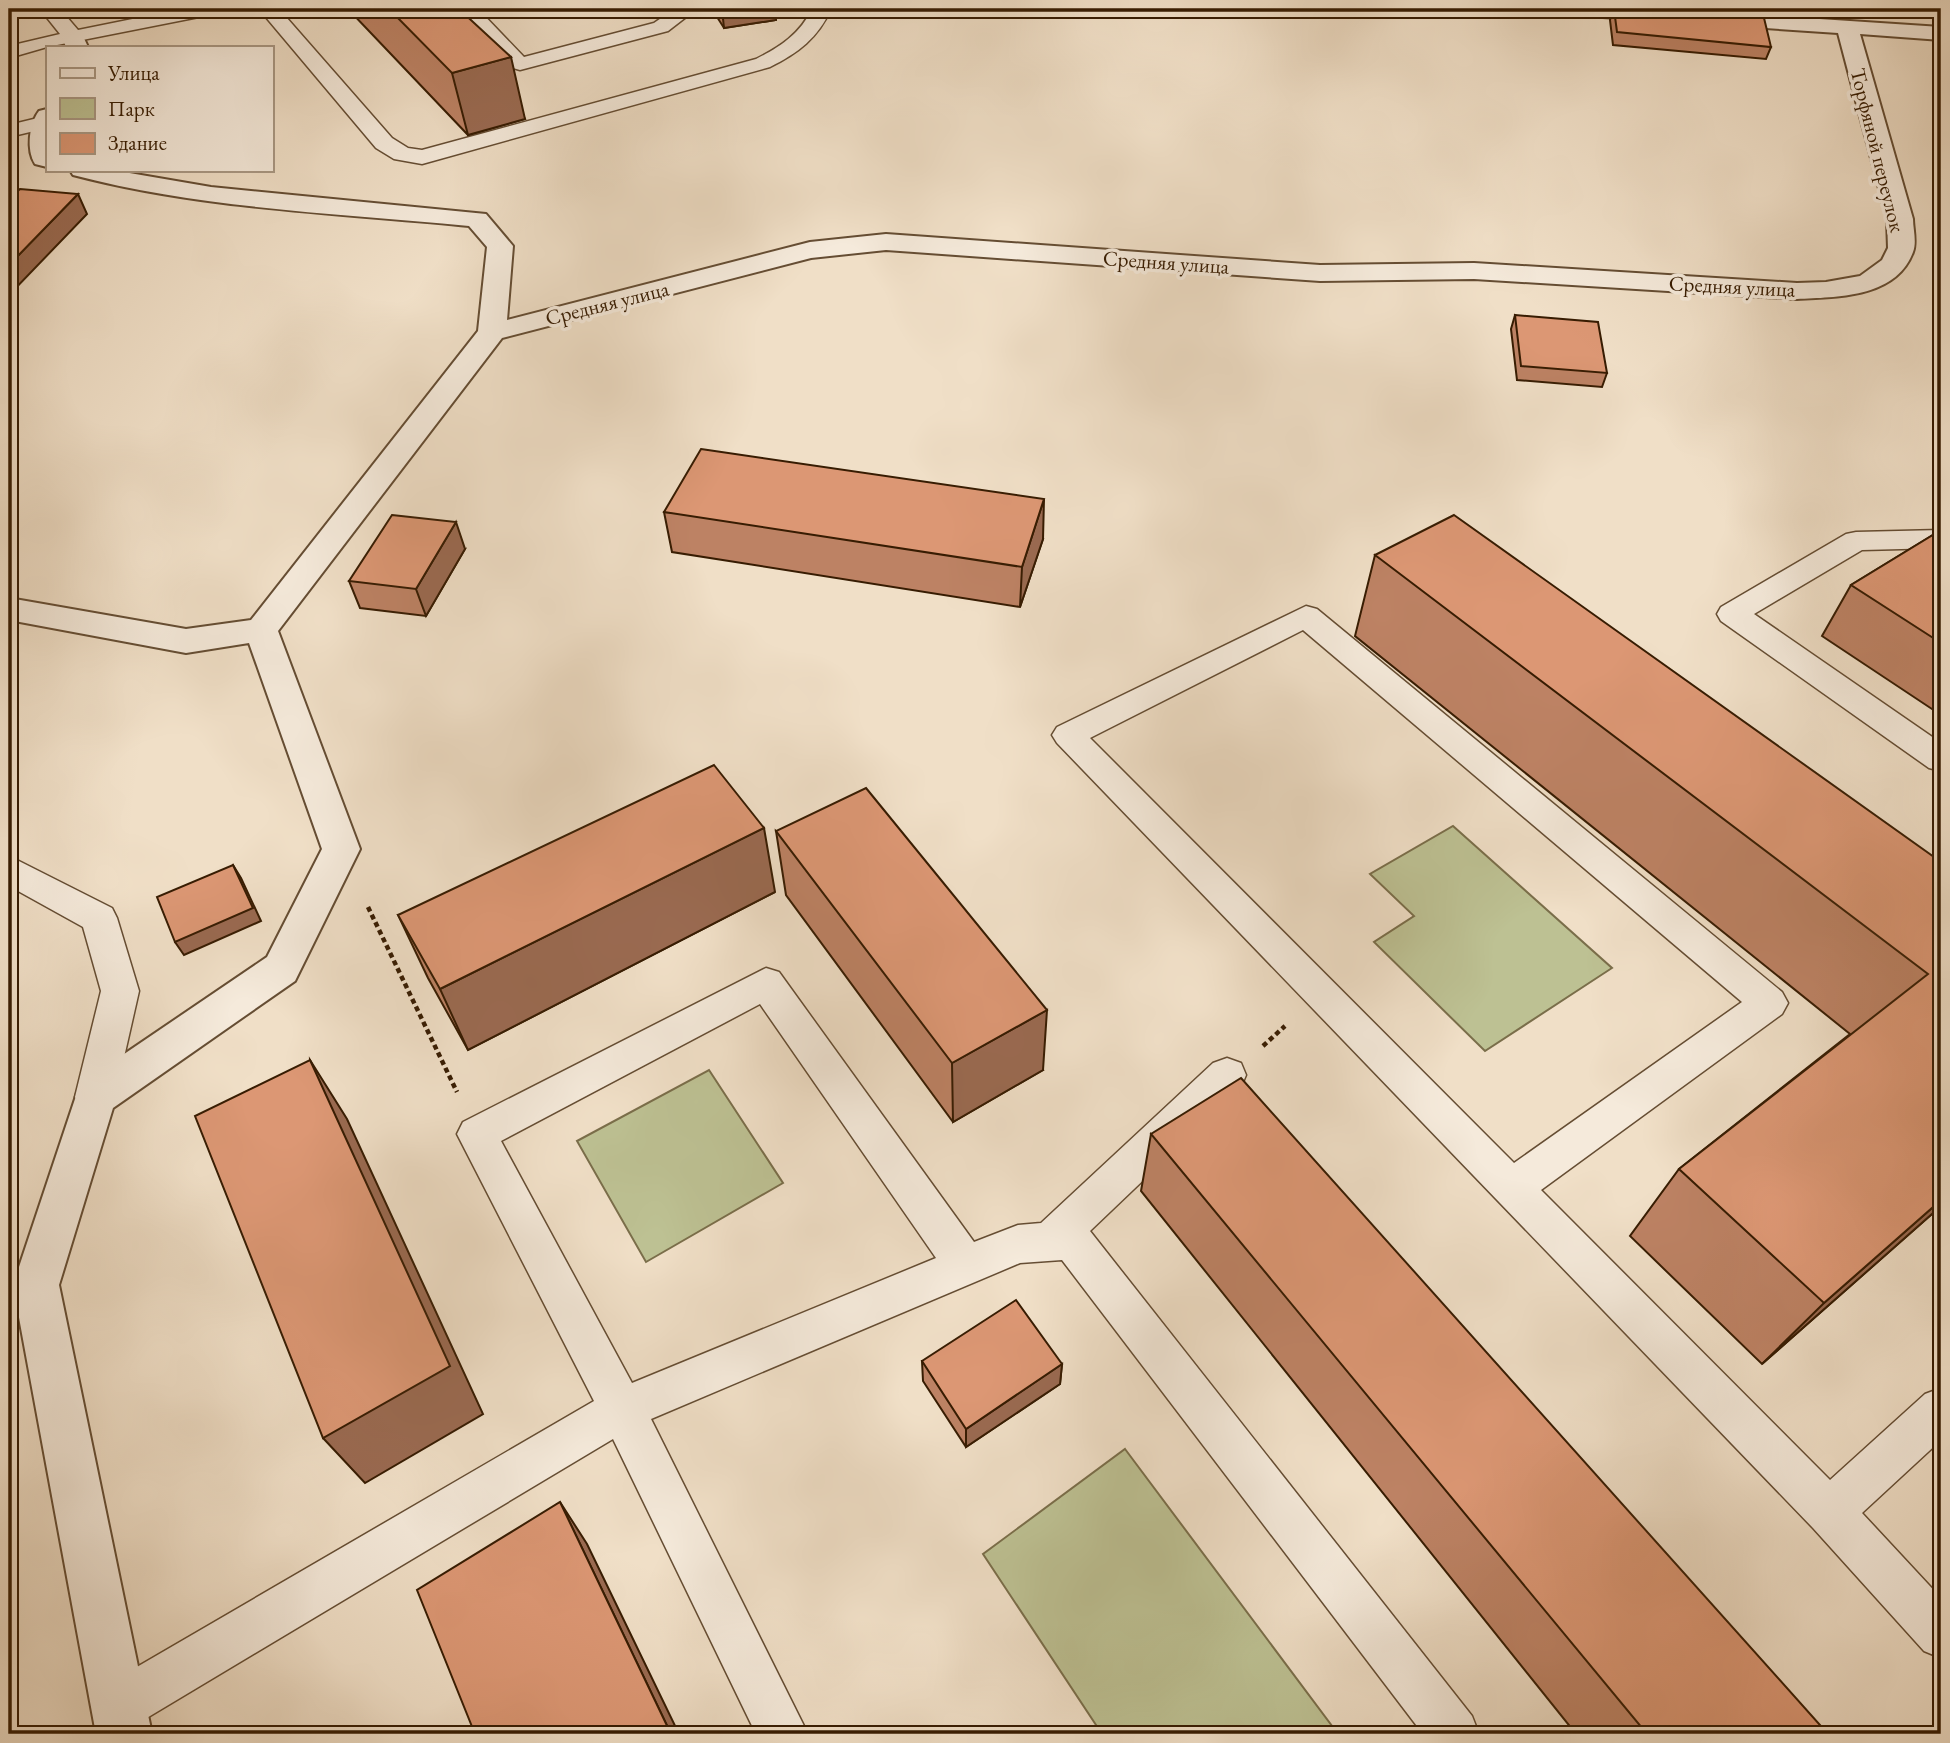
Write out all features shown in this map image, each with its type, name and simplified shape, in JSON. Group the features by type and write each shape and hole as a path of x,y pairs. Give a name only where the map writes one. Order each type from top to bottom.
{"street":[{"path":"1573,9 1781,15 1847,26 1941,33"},
{"name":"Торфяной переулок","path":"1847,26 1900,219 1901,250 1884,275 1850,288"},
{"path":"44,120 46,160"},
{"path":"9,609 186,640 261,630 492,332 500,246 477,219 211,194 90,172"},
{"name":"Средняя улица","path":"492,332 810,250 886,242 1320,273 1474,271 1797,291 1850,288"},
{"path":"121,1721 36,1285 95,1097 281,970 341,849 261,630"}],"lane":[{"path":"50,9 75,42"},
{"path":"49,46 209,9"},
{"path":"269,9 384,143 402,154 422,157 763,63 786,52 806,37 821,9"},
{"path":"467,9 520,64 661,27 680,14 680,9"},
{"path":"9,52 46,46"},
{"path":"9,131 44,120"},
{"path":"1941,539 1856,541 1732,614 1941,759"},
{"path":"1512,1187 1769,1003 1306,616 1068,735 1829,1512 1941,1634"},
{"path":"9,870 99,918 120,991 95,1097"},
{"path":"783,1734 622,1409 477,1134 766,983 966,1265"},
{"path":"1050,1242 1227,1075"},
{"path":"121,1721 622,1409 1018,1244 1072,1240 1454,1734"},
{"path":"1829,1512 1941,1410"}],"path":[{"path":"341,849 477,1134"},
{"path":"1227,1075 1323,995"}],"green space":[{"path":"1453,826 1612,968 1485,1051 1374,942 1414,916 1370,874"},
{"path":"709,1070 783,1183 646,1262 577,1141"},
{"path":"1125,1449 1338,1734 1102,1734 983,1554"}],"building":[{"path":"389,9 459,9 511,57 452,73"},
{"path":"1614,9 1764,18 1771,47 1617,32"},
{"path":"20,189 78,194 9,265 9,199"},
{"path":"1515,315 1598,322 1607,373 1521,366"},
{"path":"701,449 1044,499 1022,567 664,512"},
{"path":"392,515 456,522 416,589 349,581"},
{"path":"1454,515 1941,862 1941,1200 1824,1303 1679,1169 1928,974 1375,555"},
{"path":"1941,530 1941,643 1851,585"},
{"path":"714,765 764,828 440,989 398,915"},
{"path":"866,788 1047,1010 952,1063 776,831"},
{"path":"233,865 253,908 175,942 157,897"},
{"path":"310,1060 450,1366 323,1438 195,1116"},
{"path":"1241,1078 1828,1734 1647,1734 1151,1134"},
{"path":"1016,1300 1062,1364 966,1429 922,1361"},
{"path":"560,1502 671,1734 475,1734 417,1590"}]}
